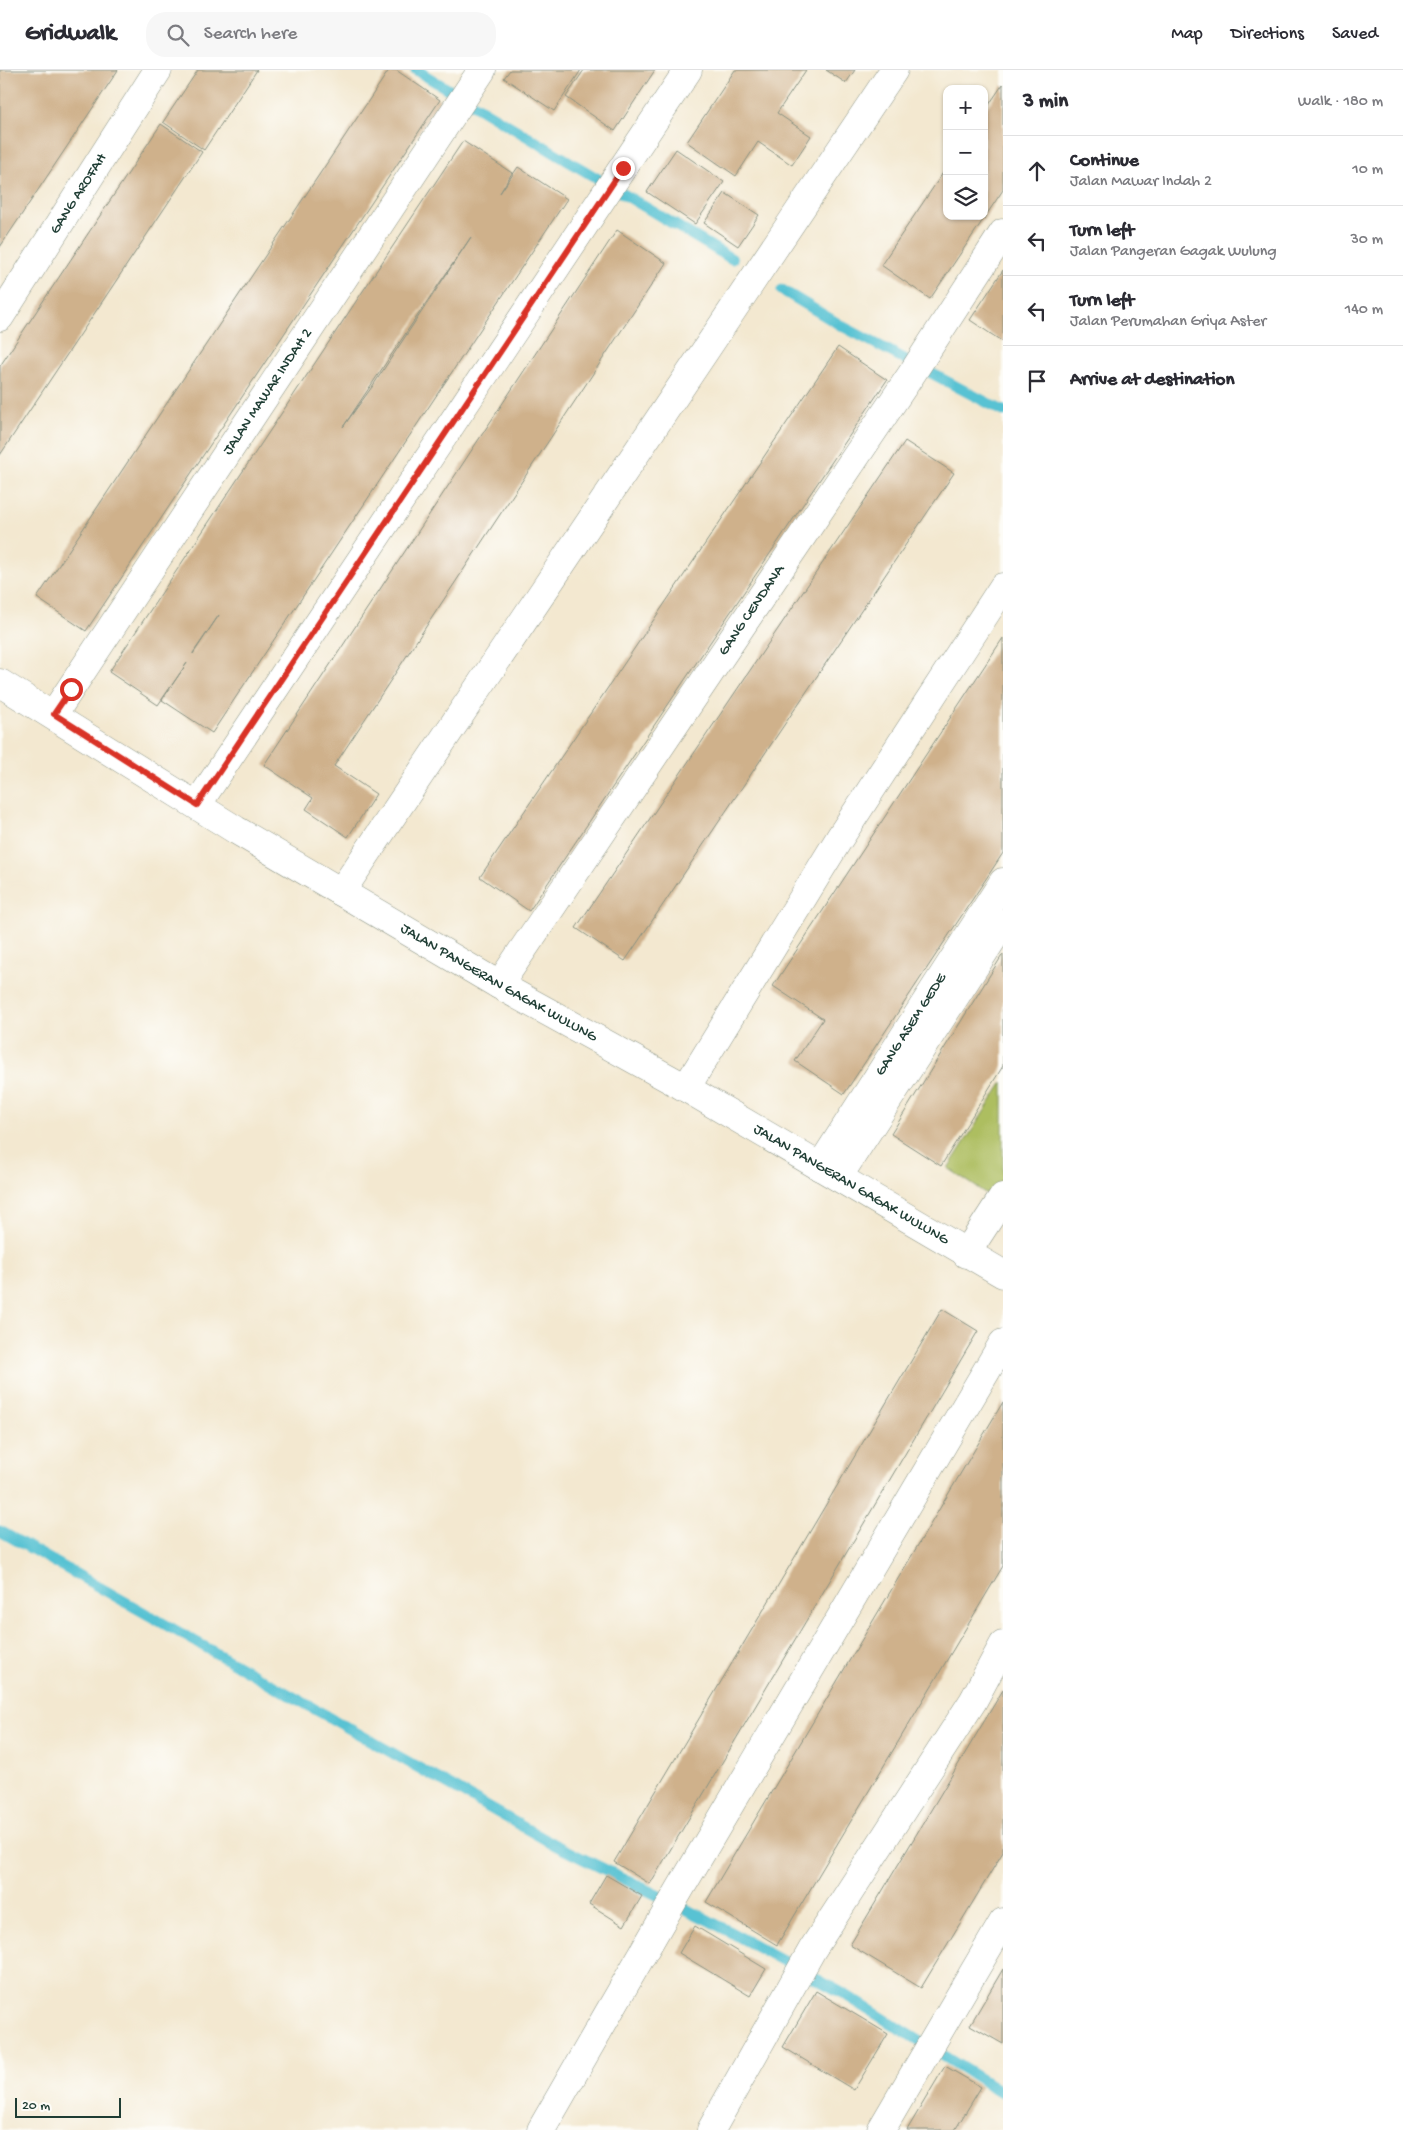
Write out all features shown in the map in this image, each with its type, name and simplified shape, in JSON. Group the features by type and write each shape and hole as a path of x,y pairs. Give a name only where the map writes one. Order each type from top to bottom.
{"street":[{"name":"GANG AROFAH","path":"0,317 158,70"},
{"path":"197,805 688,70"},
{"path":"341,892 894,70"},
{"name":"JALAN MAWAR INDAH 2","path":"54,714 480,72"},
{"name":"GANG CENDANA","path":"498,985 910,375 1003,234"},
{"path":"686,1088 840,839 1003,588"},
{"name":"JALAN PANGERAN GAGAK WULUNG","path":"0,683 54,714 197,805 498,985 686,1088 1003,1274"},
{"name":"GANG ASEM GEDE","path":"829,1172 1003,882"},
{"name":"GANG ASEM GEDE","path":"829,1172 1003,923"},
{"path":"966,1254 1003,1197"},
{"path":"541,2130 663,1922 680,1889 1003,1343"},
{"path":"711,2130 812,1950 972,1701 1003,1645"},
{"path":"881,2130 1003,1922"}],"green space":[{"path":"1003,1082 1003,1178 991,1197 948,1168"}],"building":[{"path":"0,70 118,70 0,247"},
{"path":"198,70 257,70 204,150 163,122"},
{"path":"389,70 396,70 440,100 86,631 37,598"},
{"path":"510,70 581,70 554,111 504,78"},
{"path":"584,70 655,70 615,131 566,97"},
{"path":"735,70 806,70 777,113 811,136 792,165 758,142 736,176 687,142"},
{"path":"826,70 855,70 846,83"},
{"path":"1003,84 1003,190 988,212 988,130 988,106"},
{"path":"161,124 202,152 0,455 0,366"},
{"path":"463,141 512,173 500,193 518,167 567,199 212,733 162,700 187,663 158,705 109,672","holes":["471,237 372,387 343,427 424,306"]},
{"path":"676,149 724,182 695,224 647,192"},
{"path":"943,173 943,220 983,220 930,299 881,265"},
{"path":"725,193 759,215 738,246 704,223"},
{"path":"617,230 666,263 334,766 376,794 348,837 306,809 313,798 264,765"},
{"path":"1003,270 1003,342 970,320"},
{"path":"838,347 887,380 529,911 480,877"},
{"path":"905,441 954,473 625,961 576,928"},
{"path":"1003,638 1003,853 844,1094 795,1061 823,1019 773,986"},
{"path":"1003,954 1003,1066 941,1166 891,1134"},
{"path":"942,1309 978,1331 650,1884 614,1862"},
{"path":"1003,1402 1003,1566 777,1945 706,1902"},
{"path":"1003,1690 1003,1852 921,1988 850,1945"},
{"path":"606,1875 642,1896 624,1926 589,1904"},
{"path":"695,1926 766,1969 750,1996 679,1953"},
{"path":"1003,1969 1003,2044 970,2025"},
{"path":"816,1991 888,2034 854,2090 783,2047"},
{"path":"945,2066 981,2087 955,2130 907,2130"}],"waterway":[{"path":"416,70 732,259"},
{"path":"782,290 842,326 1003,411"},
{"path":"0,1531 555,1845 708,1920 844,1994 1003,2093"}],"route":[{"path":"71,689 54,714 197,805 623,168"}]}
